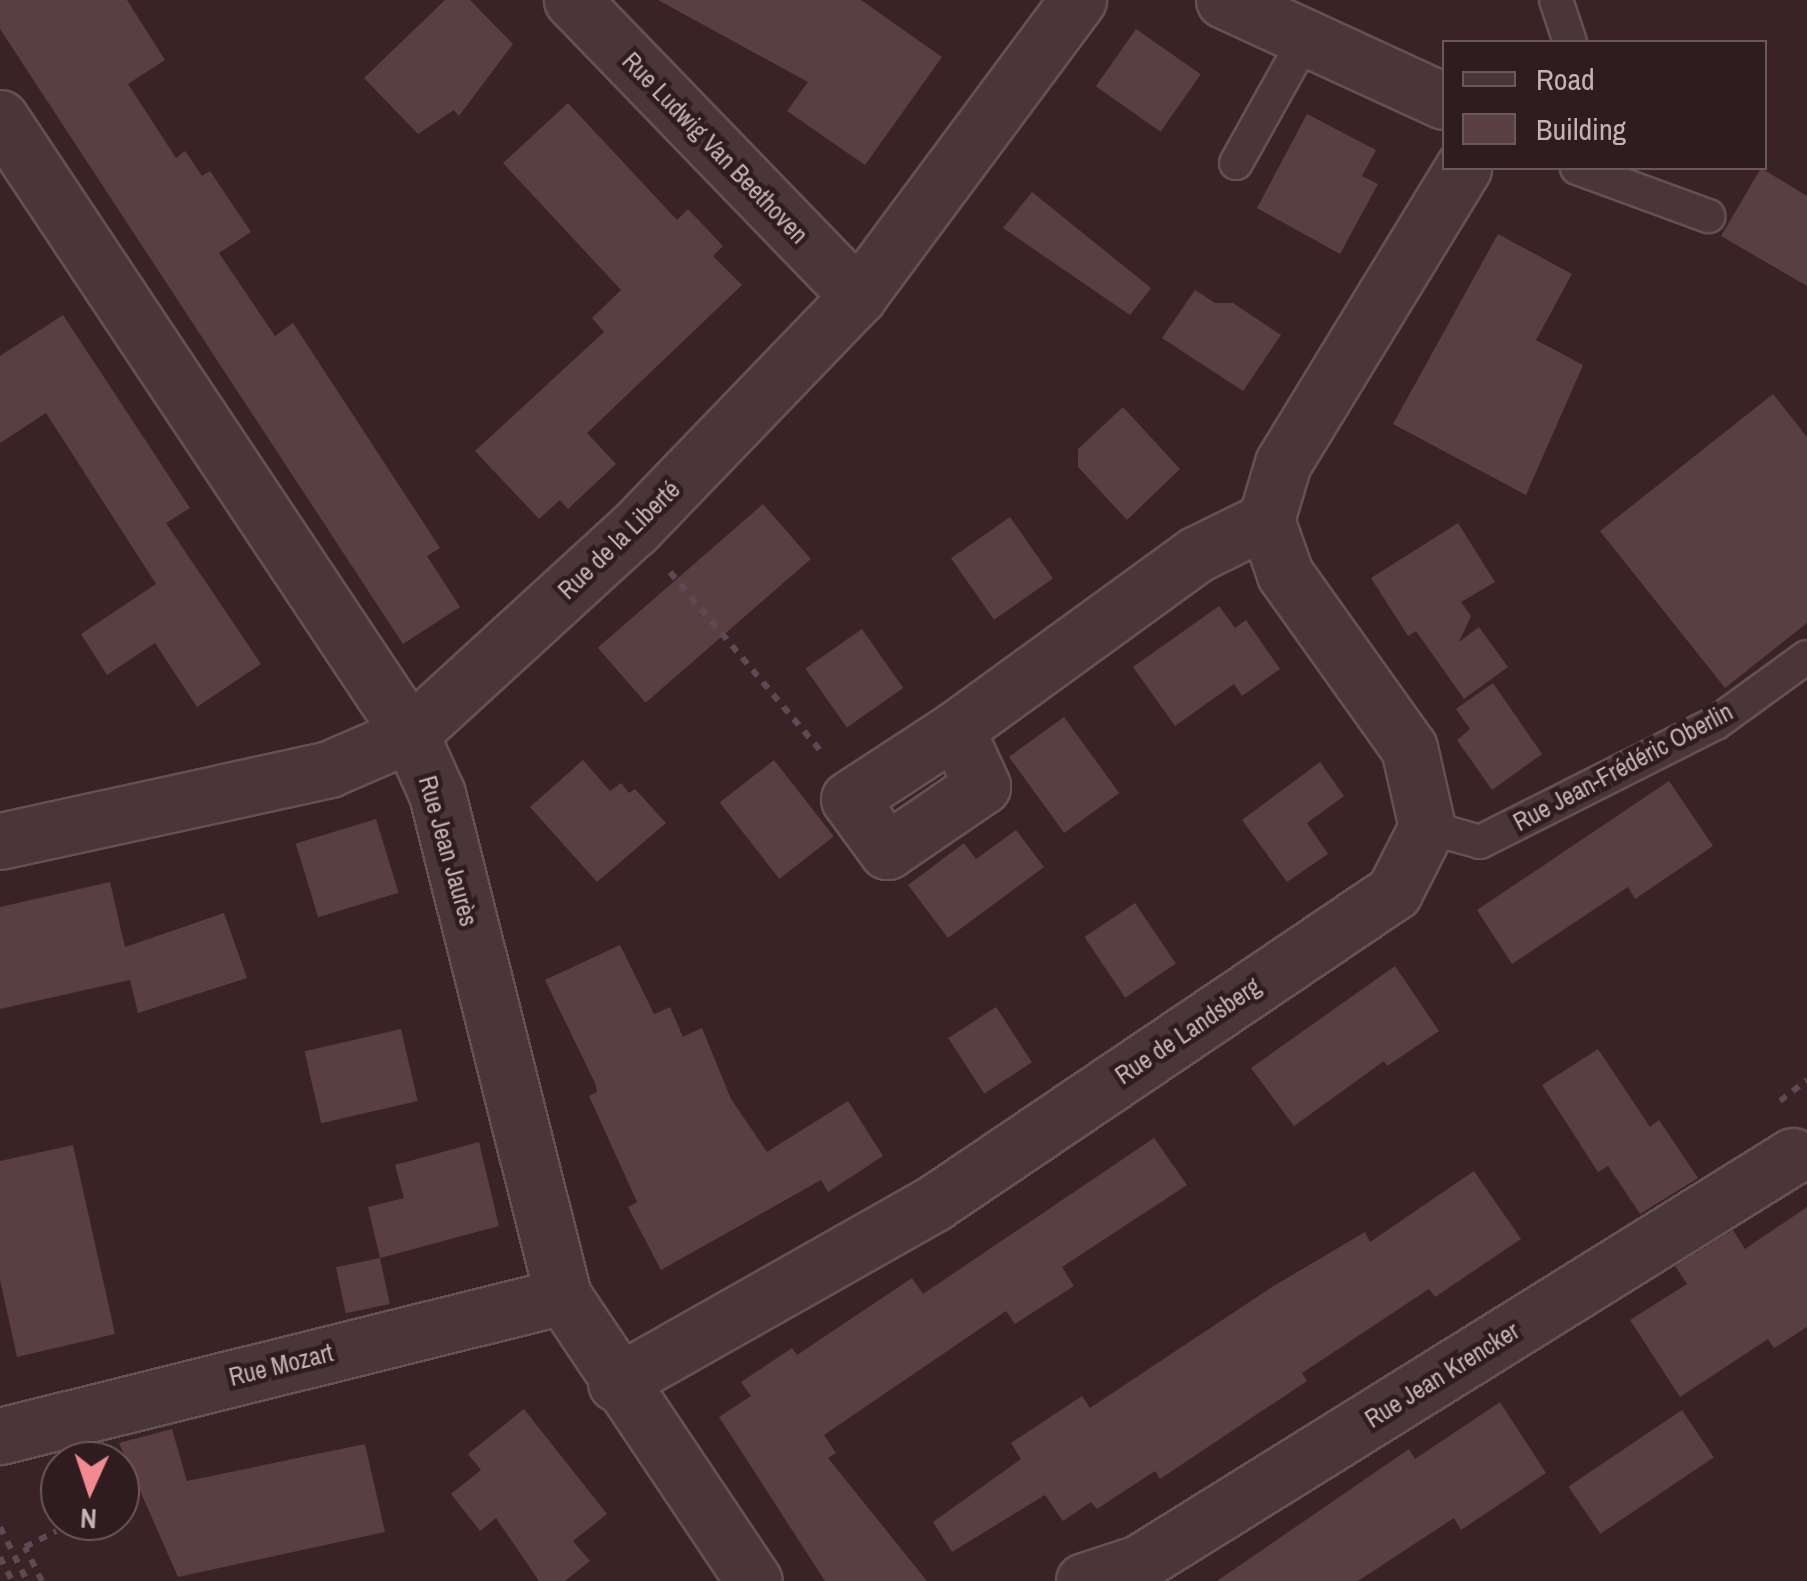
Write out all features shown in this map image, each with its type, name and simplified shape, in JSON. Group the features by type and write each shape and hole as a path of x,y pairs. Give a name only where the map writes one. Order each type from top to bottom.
{"street":[{"name":"Rue Ludwig Van Beethoven","path":"572,0 858,296"},
{"name":"Rue de la Liberté","path":"0,841 329,769 410,734 634,529 858,296 1078,0"},
{"path":"1224,0 1442,100"},
{"name":"Rue Jean Jaurès","path":"0,118 410,734 437,794 562,1296 616,1382 754,1581"},
{"path":"1427,828 1409,748 1285,574 1266,520 1283,463 1462,170"},
{"path":"856,795 956,730 1196,554 1266,520"},
{"name":"Rue de Landsberg","path":"616,1382 934,1203 1377,904 1394,892 1427,828"},
{"name":"Rue Jean Krencker","path":"1084,1581 1138,1563 1793,1156"},
{"name":"Rue Mozart","path":"0,1436 562,1296"}],"lane":[{"path":"1556,0 1569,40"},
{"path":"1236,163 1306,38"},
{"path":"1582,170 1708,216"},
{"name":"Rue Jean-Frédéric Oberlin","path":"1427,828 1480,842 1716,723 1807,656"}],"path":[{"path":"634,529 856,795"},
{"path":"0,1527 27,1581"},
{"path":"40,1539 25,1547 42,1581"},
{"path":"0,1557 12,1581"}],"building":[{"path":"0,0 127,0 165,60 128,84 176,158 185,151 202,176 210,171 251,232 219,253 275,336 293,323 440,548 427,556 460,607 403,644 0,29"},
{"path":"445,0 470,0 513,44 459,116 454,110 418,134 364,78"},
{"path":"658,0 861,0 942,57 865,165 787,111 808,82"},
{"path":"1136,29 1201,74 1161,132 1096,86"},
{"path":"568,103 677,220 688,209 723,246 713,256 742,285 587,433 616,464 568,509 560,500 539,519 475,451 604,332 592,318 621,290 503,163"},
{"path":"1307,114 1376,150 1362,176 1378,184 1340,254 1257,208"},
{"path":"1760,170 1764,170 1807,196 1807,286 1721,236"},
{"path":"1032,192 1151,288 1130,315 1003,228"},
{"path":"1498,234 1572,274 1536,340 1583,365 1526,495 1393,424"},
{"path":"1195,290 1215,303 1233,303 1281,335 1243,391 1162,338"},
{"path":"63,315 190,508 166,523 261,664 197,707 155,643 107,675 81,634 156,584 46,413 0,443 0,356"},
{"path":"1773,394 1807,437 1807,623 1725,688 1600,531"},
{"path":"1123,407 1180,469 1127,520 1078,467 1078,449"},
{"path":"763,504 811,559 646,703 598,648"},
{"path":"1010,517 1053,578 994,620 951,558"},
{"path":"1458,523 1495,582 1461,602 1471,616 1459,642 1479,627 1508,667 1464,699 1416,631 1408,636 1371,578"},
{"path":"1219,606 1235,628 1246,620 1280,669 1242,696 1234,684 1175,726 1133,667"},
{"path":"862,629 903,688 847,728 805,669"},
{"path":"1493,683 1542,754 1492,790 1457,740 1470,729 1456,709"},
{"path":"1064,717 1119,793 1064,833 1009,757"},
{"path":"583,760 610,791 621,783 629,793 635,789 666,823 597,882 530,807"},
{"path":"774,760 834,836 779,879 720,802"},
{"path":"1320,762 1344,796 1307,823 1328,854 1287,882 1242,820"},
{"path":"1669,781 1713,846 1635,899 1628,887 1512,964 1477,910"},
{"path":"376,819 399,893 318,917 296,844"},
{"path":"1016,830 1044,867 948,938 908,885 964,843 976,859"},
{"path":"110,882 125,947 224,913 247,978 138,1013 130,980 0,1009 0,907"},
{"path":"1135,903 1176,964 1125,998 1084,937"},
{"path":"620,945 654,1014 670,1007 683,1037 702,1028 731,1099 767,1152 848,1101 883,1156 828,1192 821,1180 661,1270 628,1207 637,1202 589,1096 597,1092 595,1083 545,980"},
{"path":"1395,966 1439,1031 1387,1066 1384,1061 1294,1126 1251,1068"},
{"path":"996,1007 1032,1062 984,1093 948,1038"},
{"path":"401,1029 418,1101 321,1123 305,1051"},
{"path":"1598,1049 1650,1127 1659,1120 1698,1178 1640,1214 1608,1166 1598,1172 1542,1085"},
{"path":"1154,1138 1187,1185 1062,1267 1074,1286 1015,1324 1006,1311 824,1435 836,1453 828,1458 927,1581 825,1581 719,1417 751,1396 741,1382 792,1348 797,1355 912,1278 923,1294"},
{"path":"479,1142 499,1226 380,1258 368,1207 404,1198 395,1165"},
{"path":"73,1145 115,1334 17,1357 0,1280 0,1161"},
{"path":"1474,1171 1521,1239 1435,1297 1429,1289 1302,1373 1307,1381 1160,1479 1155,1471 1097,1509 1091,1502 1063,1521 1045,1495 952,1552 933,1522 1021,1459 1011,1443 1082,1396 1090,1408 1272,1287 1365,1232 1370,1242"},
{"path":"1807,1207 1807,1327 1774,1348 1768,1339 1680,1397 1630,1320 1687,1284 1675,1266 1733,1230 1745,1249"},
{"path":"380,1258 390,1304 346,1313 336,1267"},
{"path":"1500,1402 1546,1473 1461,1530 1454,1518 1358,1581 1217,1581 1409,1449 1415,1459"},
{"path":"524,1409 607,1514 573,1541 590,1561 565,1581 539,1581 496,1518 480,1531 451,1494 481,1470 468,1454"},
{"path":"1682,1410 1714,1457 1600,1534 1568,1487"},
{"path":"172,1429 187,1481 365,1444 385,1532 178,1577 140,1491 140,1441 127,1441"}]}
